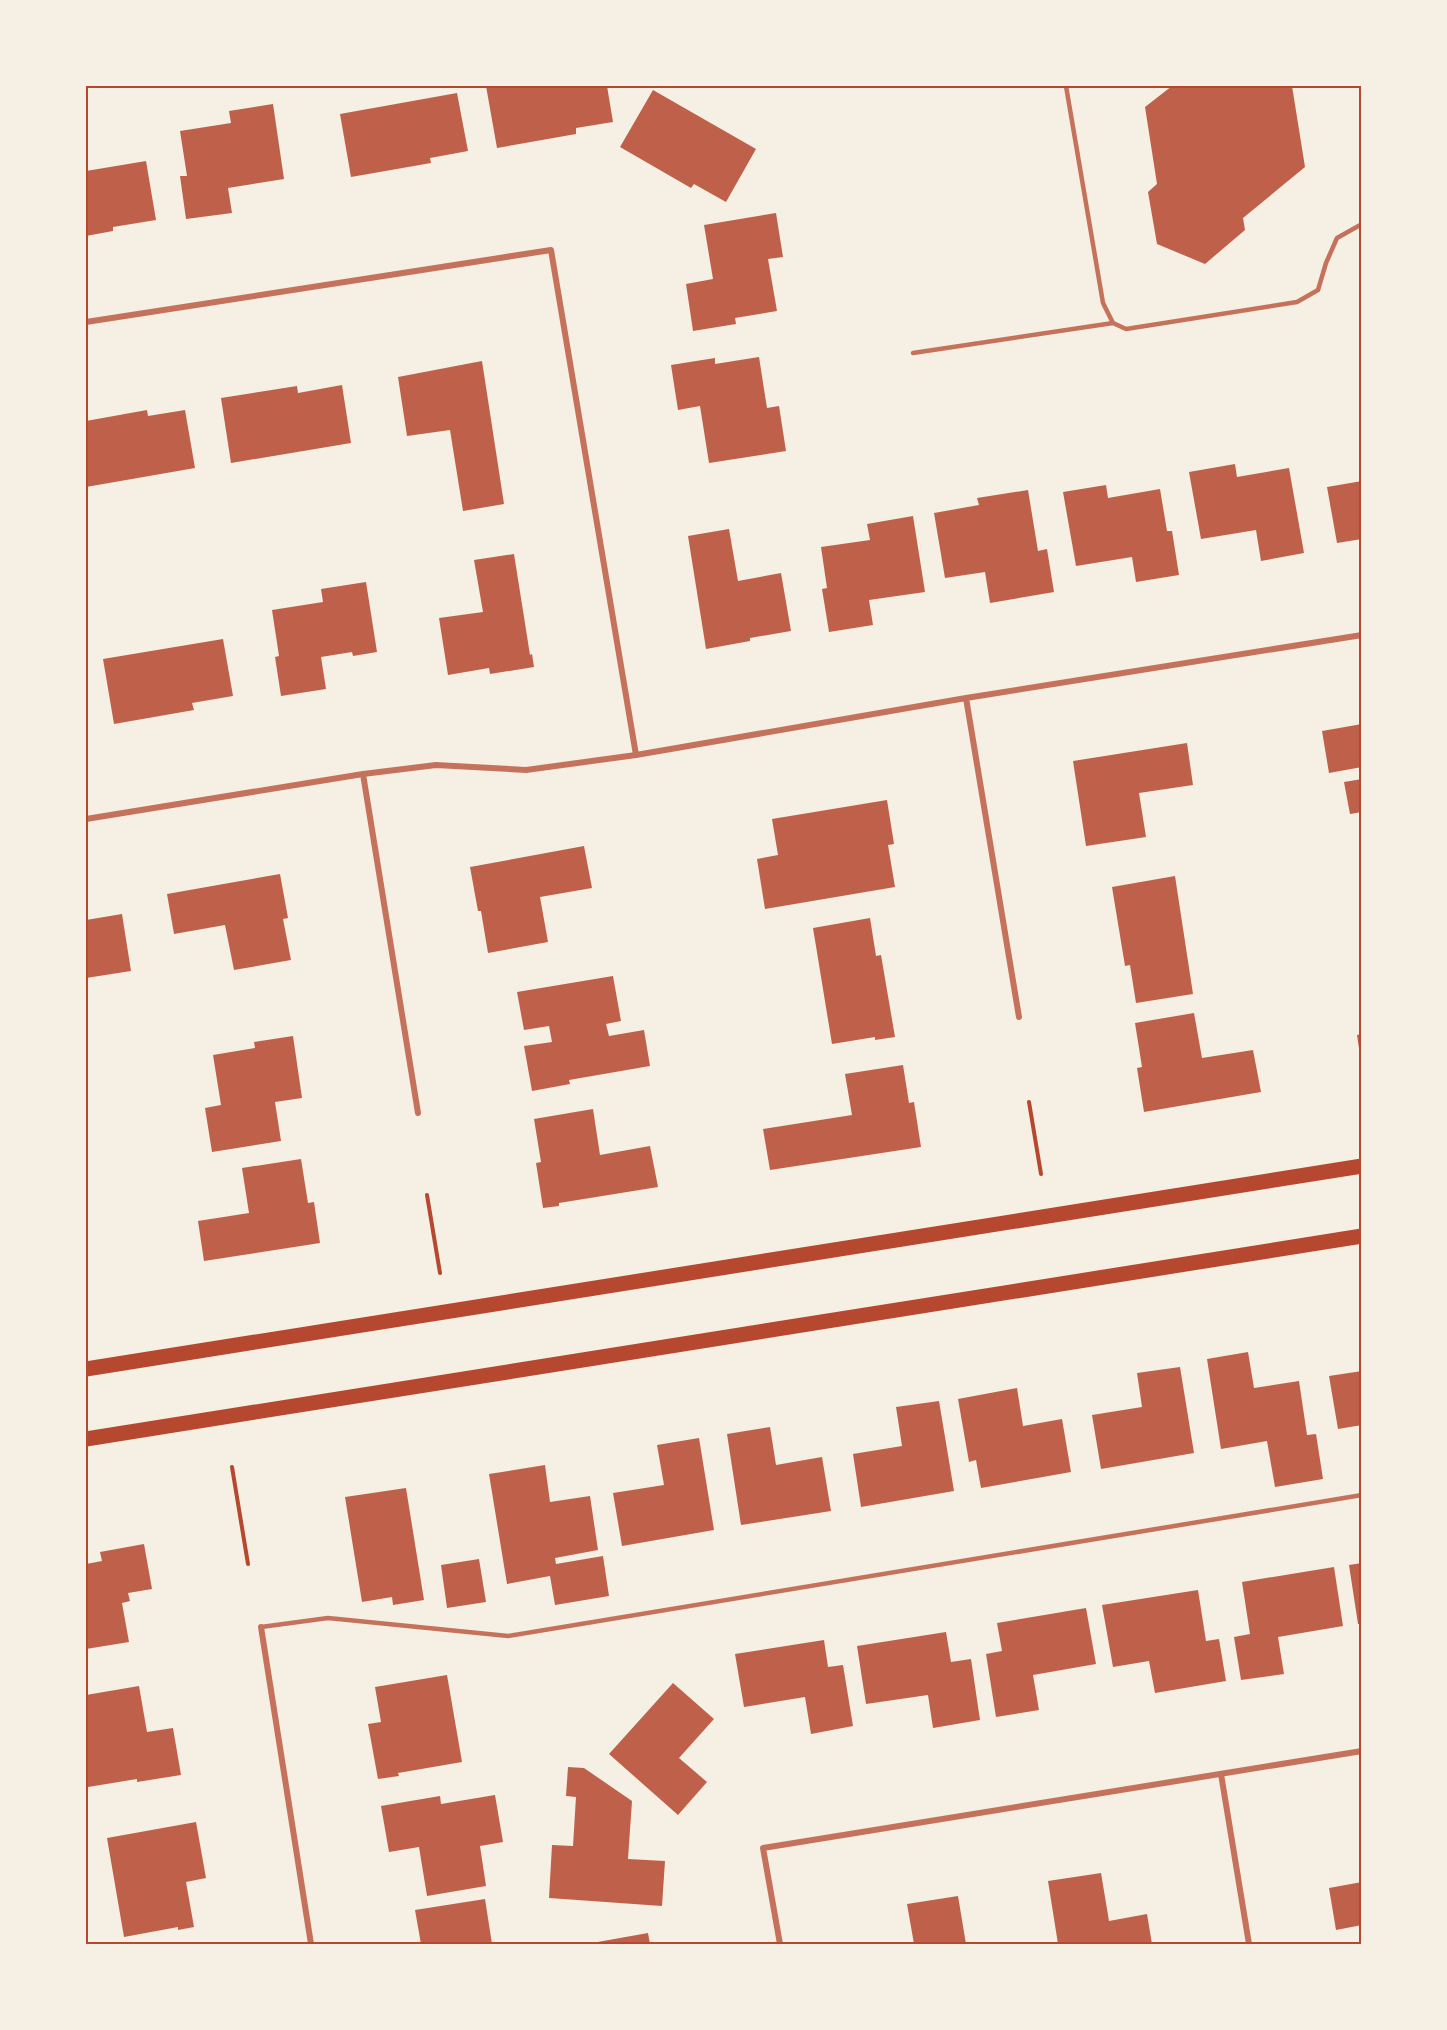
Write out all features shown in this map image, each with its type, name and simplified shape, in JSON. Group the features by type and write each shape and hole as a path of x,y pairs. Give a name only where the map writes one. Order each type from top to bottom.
{"main road":[{"path":"86,1370 1362,1166"},
{"path":"86,1440 1362,1236"}],"street":[{"path":"86,322 551,250 636,754"},
{"path":"86,819 363,774 436,765 526,770 1362,635"},
{"path":"966,698 1019,1017"},
{"path":"363,774 418,1113"},
{"path":"261,1627 311,1944"},
{"path":"780,1944 763,1848 1362,1751"},
{"path":"1221,1774 1249,1944"}],"lane":[{"path":"1066,86 1103,303 1113,323"},
{"path":"913,353 1113,323 1126,329 1297,302 1318,290 1337,238 1362,225"},
{"path":"261,1627 328,1618 508,1636 1362,1495"}],"path":[{"path":"1029,1102 1041,1174"},
{"path":"427,1196 440,1273"},
{"path":"232,1467 248,1564"}],"building":[{"path":"486,86 607,86 613,122 576,128 576,134 497,148"},
{"path":"1172,86 1292,86 1305,167 1243,218 1245,230 1205,264 1157,244 1148,192 1157,184 1145,107"},
{"path":"653,90 756,149 726,202 694,184 691,188 620,147"},
{"path":"457,93 468,151 430,158 431,163 351,177 340,114"},
{"path":"273,104 284,179 228,188 232,213 186,219 180,176 187,176 180,131 231,123 229,111"},
{"path":"146,161 156,220 113,227 113,231 86,236 86,171"},
{"path":"776,213 783,257 768,259 777,311 735,318 736,324 693,331 686,284 713,279 704,225"},
{"path":"759,357 767,408 779,406 786,451 709,463 700,406 678,410 671,365 715,358 715,364"},
{"path":"482,361 504,504 463,511 450,430 407,436 398,377"},
{"path":"342,385 351,443 231,463 221,398 297,386 298,393"},
{"path":"147,410 148,416 185,410 195,468 86,487 86,421"},
{"path":"1235,464 1237,477 1289,468 1304,553 1261,561 1256,530 1201,539 1189,472"},
{"path":"1362,481 1362,539 1337,543 1327,487"},
{"path":"1106,485 1108,498 1160,489 1167,531 1172,531 1179,575 1136,582 1132,557 1076,566 1063,492"},
{"path":"1028,490 1038,551 1047,549 1054,592 990,603 985,572 945,578 934,513 979,505 977,498"},
{"path":"913,516 925,592 869,600 873,625 829,632 822,589 827,588 821,547 870,540 867,524"},
{"path":"729,529 738,581 781,573 791,631 706,649 688,536"},
{"path":"514,554 530,655 532,654 534,667 490,674 489,668 448,675 439,618 483,612 474,560"},
{"path":"366,582 377,652 353,656 352,652 321,657 326,689 281,696 275,657 279,656 272,610 323,602 321,589"},
{"path":"223,639 233,696 192,703 194,710 114,724 103,659"},
{"path":"1362,724 1362,767 1329,773 1322,731"},
{"path":"1187,743 1193,785 1139,793 1146,837 1086,846 1073,761"},
{"path":"1362,779 1362,812 1350,814 1344,782"},
{"path":"887,800 894,844 888,845 895,887 765,909 757,859 778,855 772,819"},
{"path":"584,846 592,888 540,897 548,942 488,953 470,867"},
{"path":"280,874 288,918 283,919 291,960 234,970 225,925 174,934 167,894"},
{"path":"1175,876 1193,994 1136,1003 1130,965 1125,966 1112,887"},
{"path":"122,914 131,971 86,978 86,920"},
{"path":"870,918 876,956 881,955 895,1037 875,1040 875,1037 832,1044 813,928"},
{"path":"613,976 621,1021 606,1024 609,1036 644,1030 650,1066 569,1080 570,1084 532,1091 524,1046 552,1042 549,1026 524,1030 517,992"},
{"path":"1194,1013 1202,1058 1253,1050 1261,1092 1144,1112 1137,1068 1142,1067 1135,1023"},
{"path":"1362,1034 1362,1055 1360,1055 1357,1035"},
{"path":"293,1036 302,1098 275,1102 281,1141 212,1152 205,1108 221,1105 213,1055 255,1048 254,1042"},
{"path":"903,1065 909,1103 914,1102 921,1147 770,1170 763,1129 852,1115 845,1074"},
{"path":"593,1109 600,1155 650,1146 658,1187 559,1203 559,1206 543,1208 536,1163 541,1162 534,1119"},
{"path":"301,1159 308,1203 314,1202 320,1243 204,1261 198,1221 249,1213 242,1168"},
{"path":"1248,1352 1254,1388 1299,1381 1307,1435 1316,1434 1323,1479 1275,1487 1267,1441 1221,1449 1207,1359"},
{"path":"1180,1367 1194,1453 1101,1469 1092,1415 1142,1407 1137,1373"},
{"path":"1362,1371 1362,1425 1338,1429 1329,1376"},
{"path":"1017,1388 1023,1426 1062,1419 1071,1472 981,1488 976,1460 969,1462 958,1399"},
{"path":"939,1401 954,1491 861,1507 853,1454 902,1446 896,1407"},
{"path":"770,1427 776,1465 822,1457 831,1511 741,1525 727,1434"},
{"path":"699,1438 714,1530 622,1546 613,1493 664,1485 657,1445"},
{"path":"545,1465 550,1502 590,1496 598,1550 555,1558 556,1564 603,1556 609,1596 555,1605 550,1576 507,1584 489,1474"},
{"path":"406,1488 424,1600 393,1605 392,1597 362,1602 345,1497"},
{"path":"144,1544 152,1589 128,1593 130,1601 122,1603 129,1642 86,1649 86,1564 102,1561 100,1552"},
{"path":"479,1559 486,1602 447,1608 441,1565"},
{"path":"1362,1563 1362,1624 1358,1624 1349,1565"},
{"path":"1334,1567 1343,1626 1278,1637 1284,1674 1241,1680 1234,1637 1250,1634 1242,1582"},
{"path":"1198,1590 1206,1641 1219,1639 1226,1681 1155,1693 1149,1661 1113,1667 1102,1605"},
{"path":"1086,1608 1096,1664 1033,1675 1039,1710 996,1717 986,1654 1002,1651 997,1623"},
{"path":"946,1632 951,1662 971,1659 980,1720 933,1728 928,1695 866,1704 857,1646"},
{"path":"824,1640 828,1667 843,1665 853,1726 811,1734 805,1697 744,1707 735,1654"},
{"path":"447,1675 462,1762 398,1773 399,1776 378,1779 368,1724 381,1722 375,1687"},
{"path":"673,1683 714,1719 679,1758 707,1782 678,1815 609,1754"},
{"path":"139,1686 147,1732 173,1728 181,1775 88,1787 86,1695"},
{"path":"568,1767 584,1768 632,1801 628,1859 665,1861 662,1906 549,1898 552,1845 573,1846 576,1797 566,1796"},
{"path":"495,1795 503,1842 480,1846 486,1886 427,1896 419,1847 389,1852 381,1806 440,1796 441,1804"},
{"path":"196,1822 206,1878 186,1882 194,1927 178,1930 178,1927 124,1937 107,1838"},
{"path":"1101,1873 1109,1921 1147,1914 1152,1944 1058,1944 1048,1881"},
{"path":"1362,1882 1362,1925 1336,1930 1329,1888"},
{"path":"958,1896 966,1944 914,1944 907,1904"},
{"path":"485,1899 492,1944 421,1944 415,1910"},
{"path":"648,1933 650,1944 592,1944 592,1943"}]}
